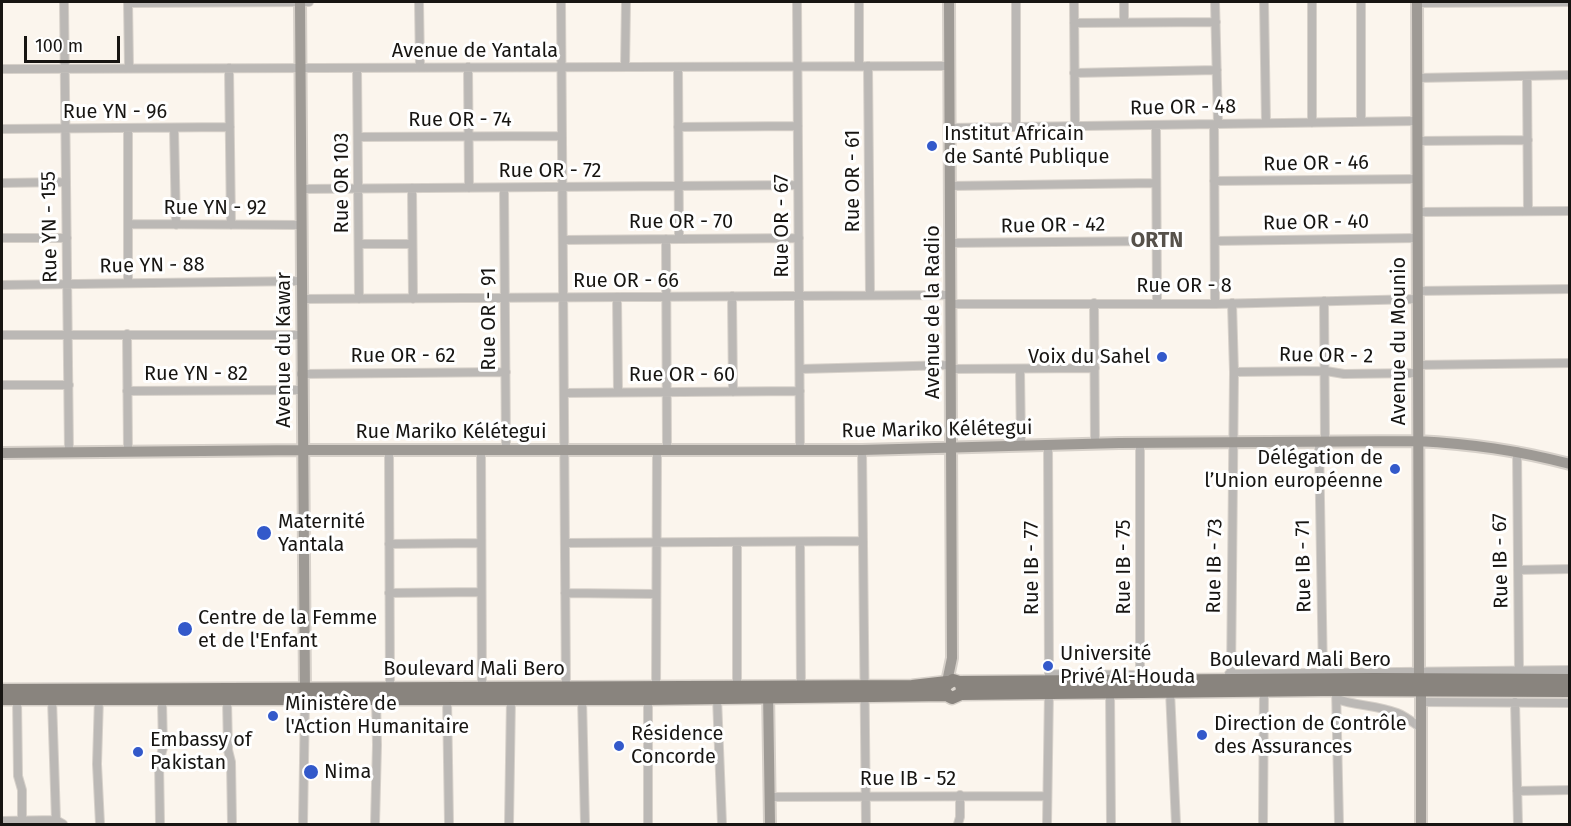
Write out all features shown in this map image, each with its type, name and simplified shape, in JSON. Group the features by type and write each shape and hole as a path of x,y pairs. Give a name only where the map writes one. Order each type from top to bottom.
{"main road":[{"name":"Boulevard Mali Bero","path":"1420,686 1569,680"},
{"name":"Boulevard Mali Bero","path":"1049,682 1110,691 1140,682 1170,691 1231,681 1264,690 1328,686"},
{"name":"Boulevard Mali Bero","path":"2,690 162,700 227,700 305,695 376,699 390,694 447,698 482,693 511,698 566,693 582,698 737,692 864,691 912,687 953,688 1049,682 1231,681 1328,686 1420,686 1569,691"},
{"name":"Boulevard Mali Bero","path":"2,699 52,699 99,695 482,693 717,698 737,692"}],"street":[{"name":"Rue YN - 155","path":"64,2 69,453"},
{"path":"129,68 128,2 309,2"},
{"name":"Avenue du Kawar","path":"300,2 305,695"},
{"path":"419,2 420,68"},
{"path":"561,2 566,693"},
{"path":"626,2 626,67"},
{"name":"Rue OR - 67","path":"797,2 800,450"},
{"path":"858,2 859,66"},
{"name":"Avenue de la Radio","path":"949,2 953,688"},
{"path":"1016,2 1017,127"},
{"path":"1074,2 1075,126"},
{"path":"1124,2 1124,22"},
{"path":"1215,2 1217,70 1214,182 1215,304"},
{"path":"1264,2 1266,123"},
{"path":"1312,2 1312,123"},
{"path":"1361,2 1361,122"},
{"path":"1417,2 1569,2"},
{"name":"Avenue du Mounio","path":"1417,2 1417,441 1421,825"},
{"path":"1074,23 1216,22"},
{"name":"Rue OR - 61","path":"868,66 870,295"},
{"name":"Avenue de Yantala","path":"2,69 949,66"},
{"path":"468,67 469,188"},
{"path":"678,67 679,239"},
{"path":"229,68 231,225"},
{"name":"Rue OR 103","path":"357,68 359,299"},
{"path":"1074,73 1217,70"},
{"path":"1417,78 1569,75"},
{"path":"1527,76 1528,211"},
{"name":"Rue OR - 48","path":"949,128 1417,121"},
{"path":"1156,125 1157,303"},
{"path":"678,127 798,126"},
{"path":"128,128 128,283"},
{"path":"174,128 176,225"},
{"name":"Rue YN - 96","path":"2,129 230,128"},
{"name":"Rue OR - 74","path":"358,137 562,136"},
{"path":"1418,141 1528,140"},
{"name":"Rue OR - 46","path":"1214,182 1418,179"},
{"path":"2,183 66,182"},
{"path":"950,186 1156,183"},
{"name":"Rue OR - 72","path":"301,189 798,185"},
{"path":"412,188 412,299"},
{"name":"Rue OR - 91","path":"504,188 506,450"},
{"path":"1418,212 1569,211"},
{"name":"Rue YN - 92","path":"128,224 303,225"},
{"path":"2,238 67,238"},
{"name":"Rue OR - 70","path":"563,240 799,238"},
{"name":"Rue OR - 40","path":"1215,241 1418,238"},
{"path":"648,825 656,542 667,392 666,239"},
{"name":"Rue OR - 42","path":"950,243 1157,241"},
{"path":"359,244 412,244"},
{"name":"Rue YN - 88","path":"2,285 302,281"},
{"name":"Rue OR - 8","path":"950,300 1215,304 1569,289"},
{"name":"Rue OR - 66","path":"303,299 870,295 950,300"},
{"path":"732,296 733,392"},
{"path":"617,297 618,392"},
{"name":"Rue IB - 71","path":"1324,301 1326,371 1322,441 1328,686 1339,825"},
{"path":"1094,303 1095,444"},
{"name":"Rue IB - 73","path":"1231,681 1234,372 1232,303"},
{"path":"126,334 128,452"},
{"path":"2,335 302,335"},
{"name":"Rue OR - 2","path":"1234,372 1326,371 1339,374 1569,363"},
{"path":"800,369 1095,368"},
{"path":"1020,369 1020,445"},
{"name":"Rue OR - 62","path":"301,374 506,372"},
{"path":"2,385 69,385"},
{"name":"Rue YN - 82","path":"127,391 301,390"},
{"name":"Rue OR - 60","path":"564,393 800,391"},
{"name":"Rue Mariko Kélétegui","path":"2,453 302,450 862,450 1140,443 1417,441 1464,443 1517,451 1569,464"},
{"name":"Rue IB - 75","path":"1140,443 1140,682"},
{"name":"Rue IB - 77","path":"1047,825 1048,445"},
{"path":"862,450 866,825"},
{"path":"389,451 390,694"},
{"path":"481,451 482,693"},
{"name":"Rue IB - 67","path":"1517,451 1519,671"},
{"path":"565,543 863,541"},
{"path":"737,542 737,692"},
{"path":"800,542 801,692"},
{"path":"389,544 480,543"},
{"path":"1518,570 1569,569"},
{"path":"389,593 481,592"},
{"path":"566,593 656,594"},
{"name":"Boulevard Mali Bero","path":"1420,686 1519,671 1569,670"},
{"path":"1328,686 1347,703 1370,705 1398,713 1421,728"},
{"name":"Boulevard Mali Bero","path":"1420,686 1515,702 1569,703"},
{"path":"1263,825 1264,690"},
{"path":"1110,691 1111,825"},
{"path":"1170,691 1176,825"},
{"path":"768,693 770,825"},
{"path":"99,695 97,764 100,825"},
{"path":"303,825 305,695"},
{"path":"447,698 449,825"},
{"path":"509,825 511,698"},
{"path":"582,698 585,825"},
{"path":"717,698 722,825"},
{"path":"17,699 18,776 22,790 22,821"},
{"path":"2,821 59,822 52,699"},
{"path":"375,825 376,699"},
{"path":"160,825 159,762 163,748 162,700"},
{"path":"227,700 232,825"},
{"path":"1515,702 1518,825"},
{"path":"1517,791 1569,790"},
{"path":"958,825 960,795"},
{"name":"Rue IB - 52","path":"770,797 1047,796"}],"place":[{"name":"Institut Africain de Santé Publique","path":"932,146"},
{"name":"Voix du Sahel","path":"1162,357"},
{"name":"Délégation de l’Union européenne","path":"1395,469"},
{"name":"Maternité Yantala","path":"264,533"},
{"name":"Centre de la Femme et de l'Enfant","path":"185,629"},
{"name":"Université Privé Al-Houda","path":"1048,666"},
{"name":"Ministère de l'Action Humanitaire","path":"273,716"},
{"name":"Direction de Contrôle des Assurances","path":"1202,735"},
{"name":"Résidence Concorde","path":"619,746"},
{"name":"Embassy of Pakistan","path":"138,752"},
{"name":"Nima","path":"311,772"}],"district":[{"name":"ORTN","path":"1157,241"}]}
